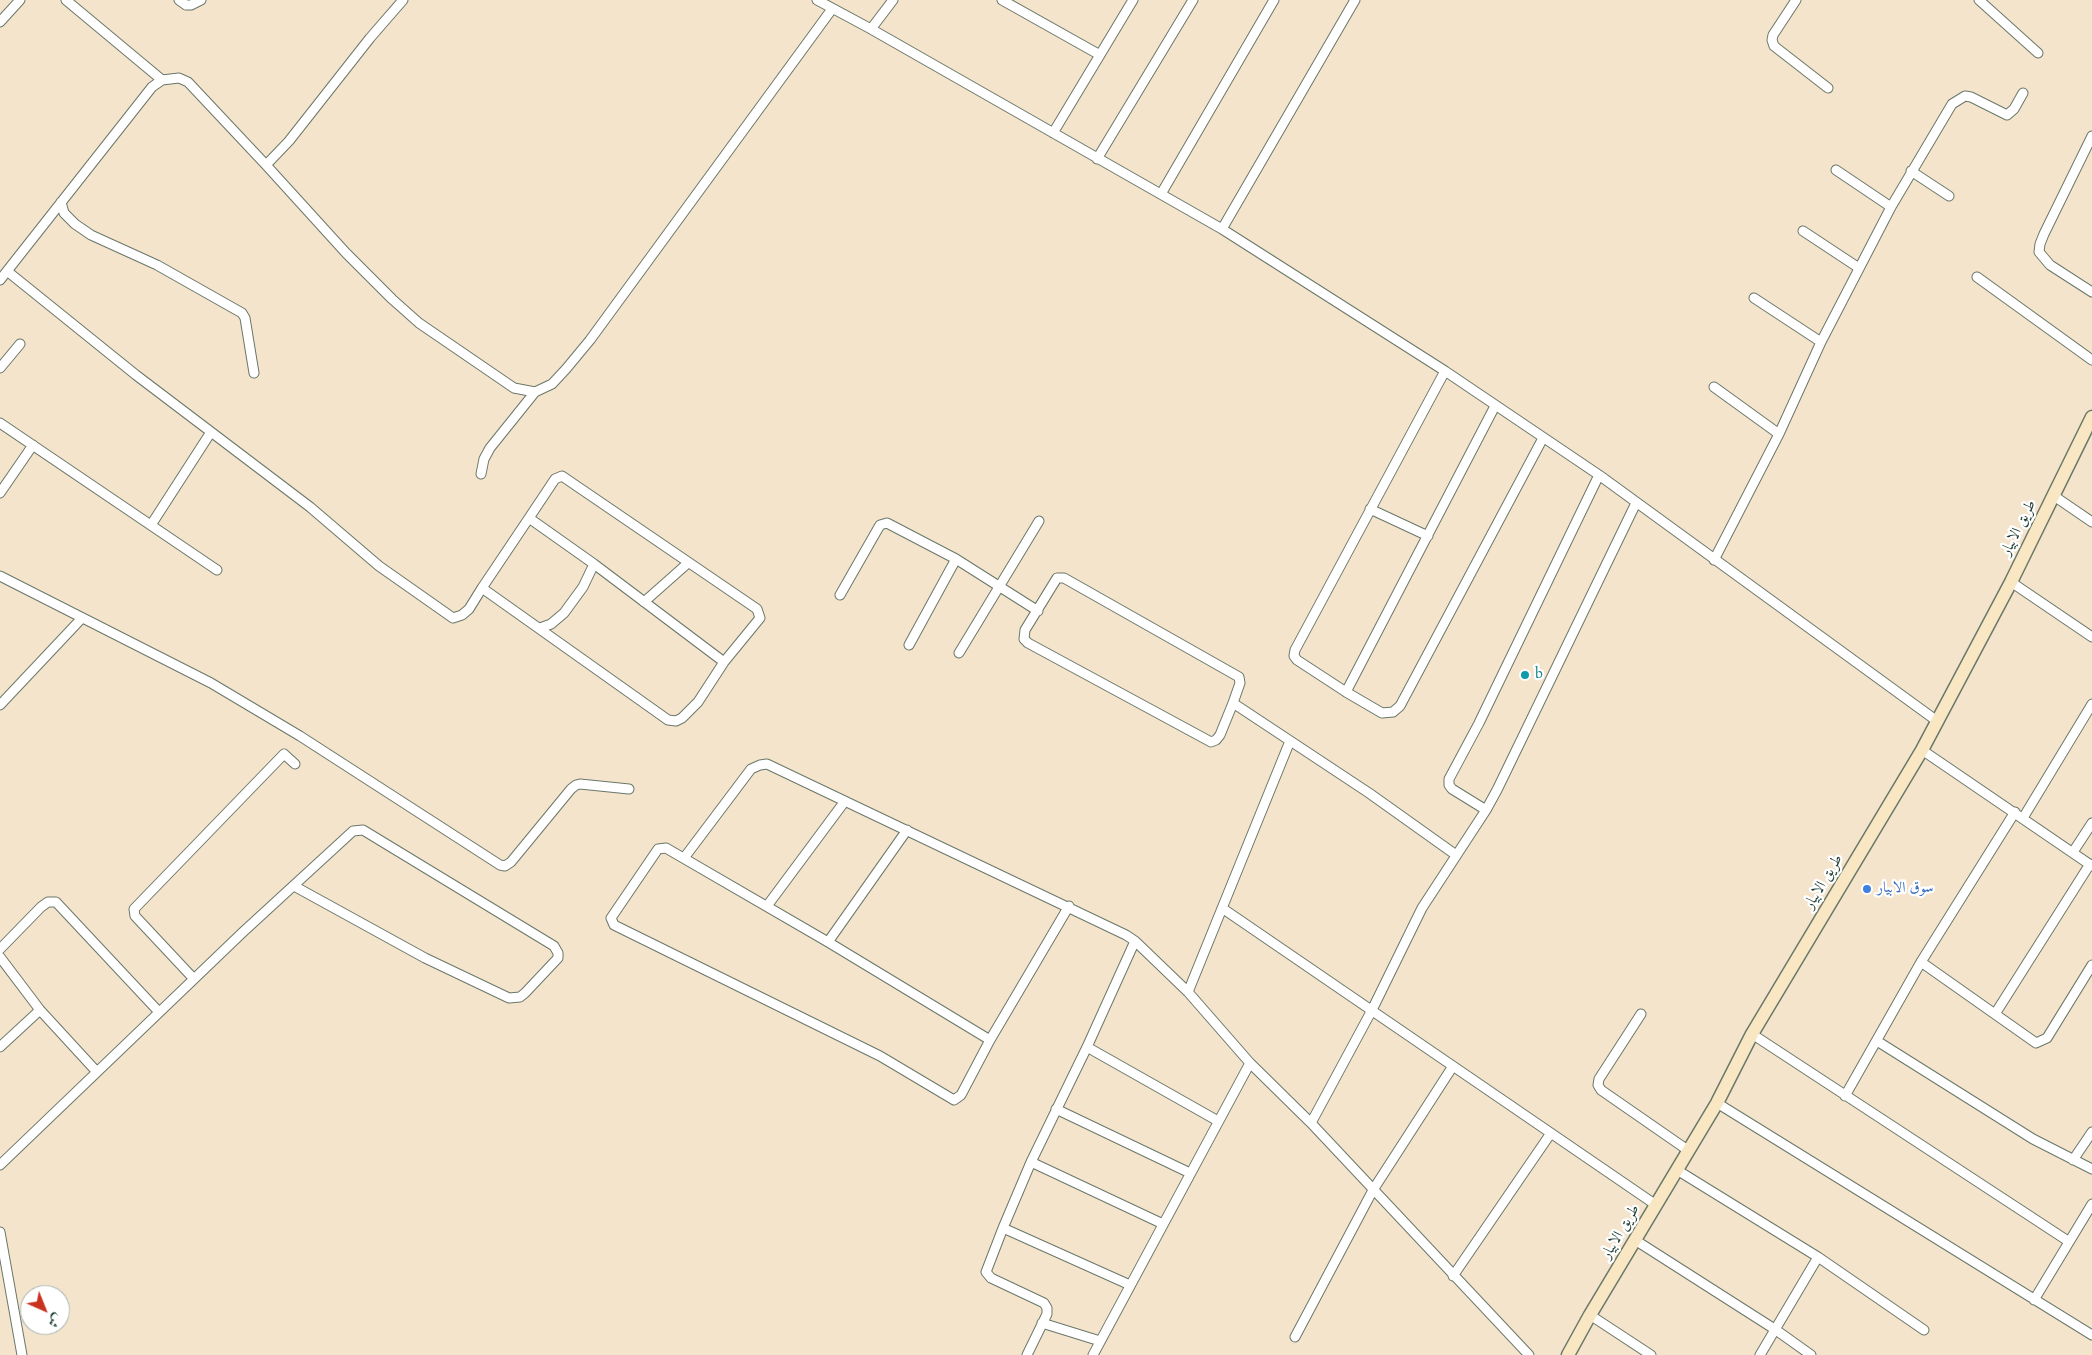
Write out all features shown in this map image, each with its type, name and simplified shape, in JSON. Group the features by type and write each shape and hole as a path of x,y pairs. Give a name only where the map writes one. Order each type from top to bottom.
{"main road":[{"name":"طريق الابيار","path":"1568,1355 1717,1103 1752,1034 1922,750 2011,582 2092,417"}],"street":[{"path":"0,22 20,0"},
{"path":"66,0 162,80"},
{"path":"179,0 186,5 191,5 201,0"},
{"path":"266,164 289,141 370,38 403,0"},
{"path":"817,0 871,28 1053,134 1222,229 1445,371 1599,475 1937,721"},
{"path":"871,28 893,0"},
{"path":"1002,0 1100,55"},
{"path":"1053,134 1133,0"},
{"path":"1097,159 1193,0"},
{"path":"1161,194 1274,0"},
{"path":"1222,229 1355,0"},
{"path":"1796,0 1773,35 1774,46 1828,88"},
{"path":"1980,0 2038,53"},
{"path":"481,474 484,459 490,448 535,392 552,384 590,340 832,9"},
{"path":"0,280 152,87 162,80 180,78 188,82 266,164 346,253 419,323 514,388 535,392"},
{"path":"1714,560 1778,434 1821,342 1891,206 1952,104 1965,96 1971,97 2007,115 2014,109 2023,93"},
{"path":"2092,136 2044,234 2039,252 2050,265 2092,292"},
{"path":"1836,170 1891,206"},
{"path":"1911,171 1949,196"},
{"path":"61,202 64,213 75,224 91,235 157,265 242,313 245,318 254,373"},
{"path":"1803,231 1859,268"},
{"path":"7,272 310,507 379,566 453,618 469,609 482,588 528,518 555,479 562,476 757,609 760,618 724,662 698,702 682,718 676,721 668,720 482,588"},
{"path":"1977,277 2092,360"},
{"path":"1754,298 1821,342"},
{"path":"0,368 20,344"},
{"path":"1445,371 1370,509 1294,656 1346,692 1382,712 1393,712 1400,706 1543,438"},
{"path":"1714,387 1778,434"},
{"path":"1346,692 1495,406"},
{"path":"0,423 217,570"},
{"path":"151,525 211,432"},
{"path":"0,493 33,445"},
{"path":"1486,810 1452,789 1449,785 1449,779 1479,723 1599,475"},
{"path":"2054,496 2092,522"},
{"path":"1311,1123 1372,1010 1422,908 1486,810 1519,746 1636,503"},
{"path":"1370,509 1428,536"},
{"path":"528,518 594,564 724,662"},
{"path":"959,652 1039,521"},
{"path":"840,595 880,525 888,523 956,559 1038,611"},
{"path":"909,645 956,559"},
{"path":"644,602 688,563"},
{"path":"540,628 551,624 564,613 583,587 594,564"},
{"path":"0,576 212,684 300,736 500,866 505,866 511,862 576,785 629,789"},
{"path":"1057,578 1064,578 1239,677 1240,684 1233,703 1220,735 1211,742 1028,643 1024,639 1024,633 1053,583 1057,578"},
{"path":"2011,582 2092,636"},
{"path":"0,705 82,618"},
{"path":"1233,703 1456,855"},
{"path":"1845,1096 1921,962 2092,704"},
{"path":"1188,992 1290,741"},
{"path":"1922,750 2091,865 1995,1014"},
{"path":"194,979 134,916 134,909 284,754 295,764"},
{"path":"684,858 751,769 760,764 767,764 1069,906 1135,941 1188,992 1250,1063 1311,1123 1529,1355"},
{"path":"767,906 845,801"},
{"path":"2073,852 2092,823"},
{"path":"0,1165 159,1012 194,979 353,831 363,830 554,946 558,953 558,958 525,993 520,997 509,998 425,958 294,886"},
{"path":"828,942 907,830"},
{"path":"990,1040 828,942 666,848 658,849 611,918 614,925 880,1056 954,1100 961,1095 990,1040 1069,906"},
{"path":"0,949 41,907 48,902 56,902 159,1012"},
{"path":"1222,908 1656,1205"},
{"path":"1027,1355 1047,1314 1047,1308 1044,1303 991,1278 986,1272 1031,1162 1087,1047 1135,941"},
{"path":"0,957 40,1010 97,1072"},
{"path":"1921,962 2036,1043 2042,1042 2046,1038 2092,965"},
{"path":"0,1047 40,1010"},
{"path":"1641,1014 1599,1079 1598,1085 1601,1090 1689,1151"},
{"path":"1752,1034 2068,1241"},
{"path":"1877,1041 2033,1139 2092,1170"},
{"path":"1087,1047 1218,1121"},
{"path":"1093,1355 1250,1063"},
{"path":"1295,1337 1373,1190 1453,1066"},
{"path":"1717,1103 2034,1300 2091,1332"},
{"path":"1056,1109 1190,1173"},
{"path":"2073,1160 2092,1132"},
{"path":"1453,1276 1551,1133"},
{"path":"1031,1162 1163,1224"},
{"path":"1677,1170 1818,1257 1924,1330"},
{"path":"2034,1300 2092,1204"},
{"path":"1003,1228 1130,1285"},
{"path":"0,1232 22,1355"},
{"path":"1635,1240 1812,1355"},
{"path":"1760,1355 1818,1257"},
{"path":"1590,1315 1651,1355"},
{"path":"1042,1323 1100,1341"}],"place":[{"name":"b","path":"1525,675"},
{"name":"سوق الابيار","path":"1867,889"}]}
